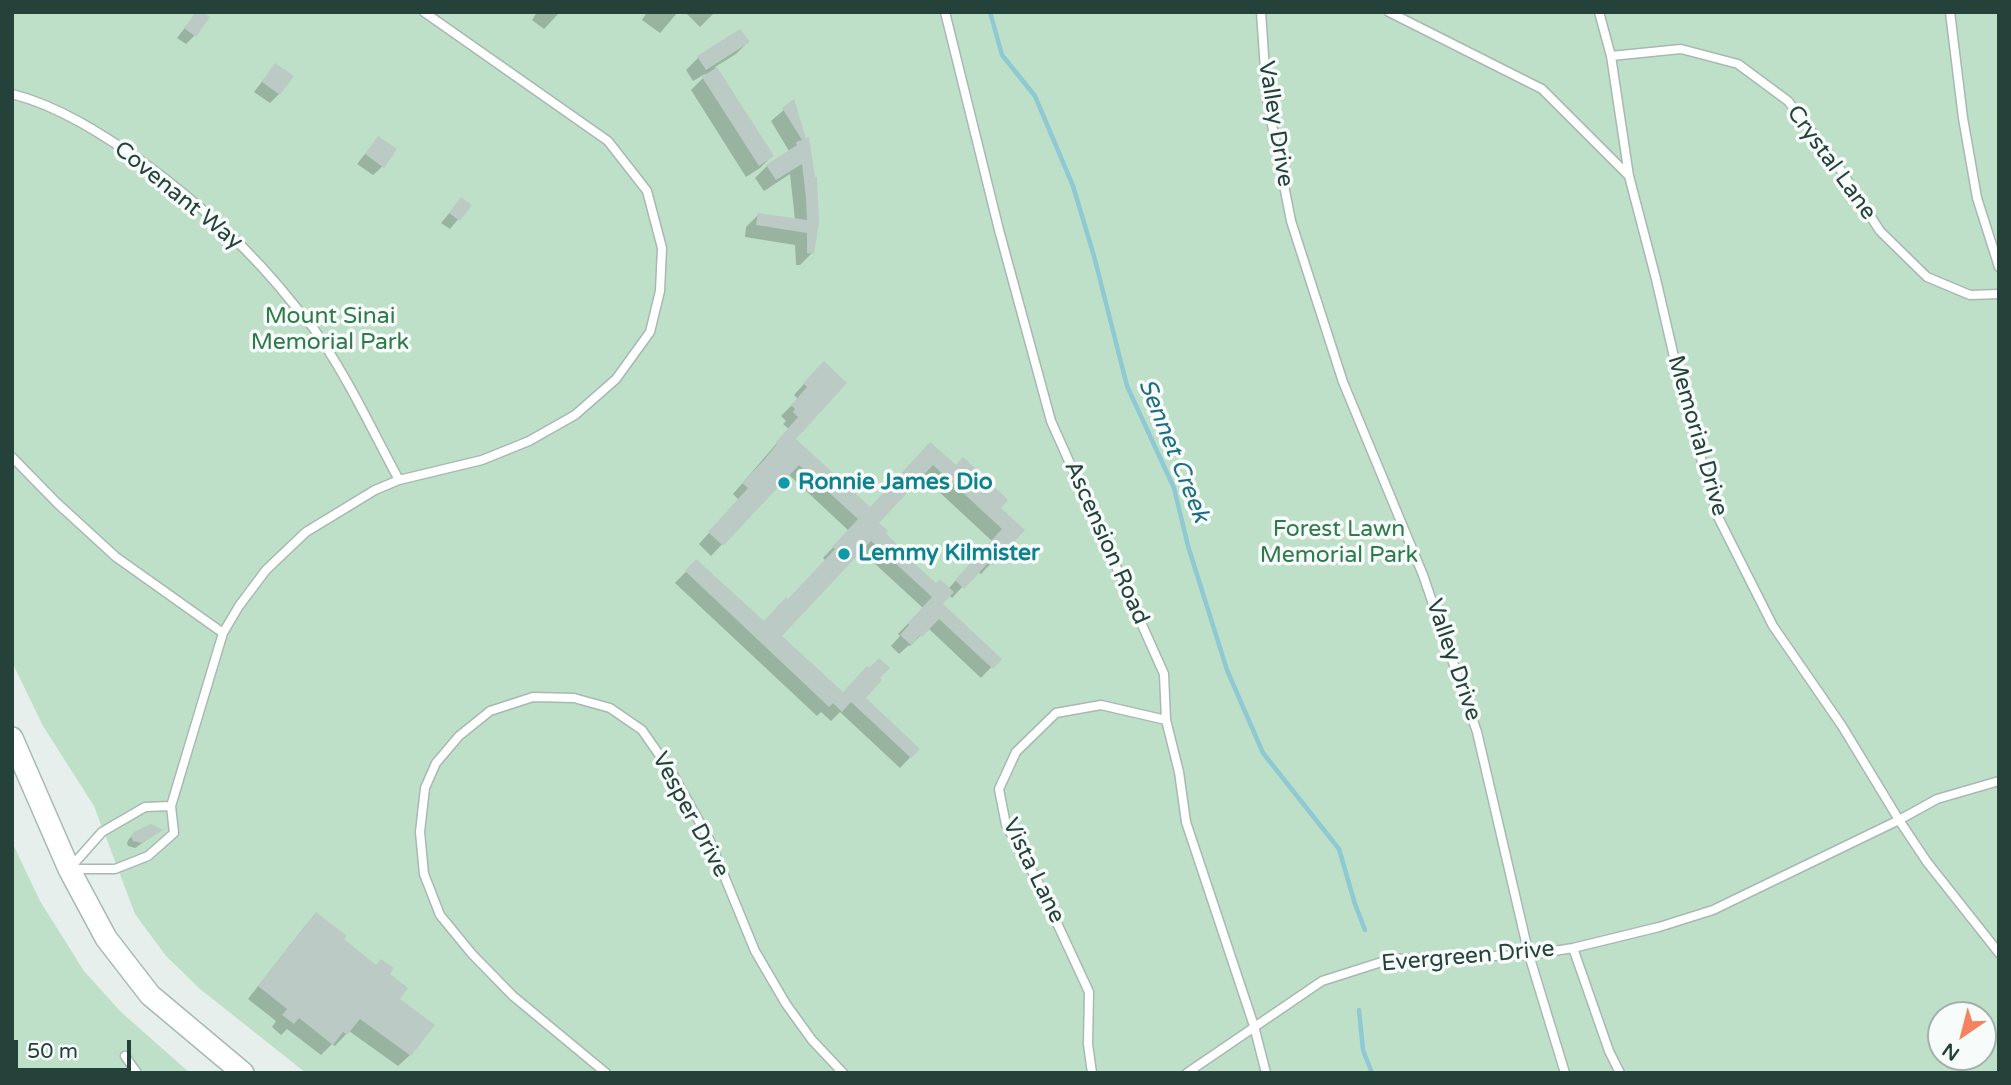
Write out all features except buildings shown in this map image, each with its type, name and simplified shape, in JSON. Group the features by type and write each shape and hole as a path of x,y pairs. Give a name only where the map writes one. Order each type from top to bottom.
{"street":[{"path":"12,738 69,869 106,938 150,995 243,1073"}],"lane":[{"path":"69,869 115,869 148,856 174,833 171,806 223,633 266,570 306,532 375,490 399,480 482,460 529,441 575,415 616,379 650,332 660,291 662,248 647,191 608,141 424,12"},
{"name":"Ascension Road","path":"945,12 999,230 1051,421 1164,674 1166,720 1179,772 1186,822 1254,1027 1266,1073"},
{"name":"Valley Drive","path":"1261,12 1268,99 1291,221 1343,382 1423,575 1477,732 1529,955 1565,1073"},
{"path":"1389,12 1542,89 1629,176"},
{"name":"Memorial Drive","path":"1599,12 1611,57 1629,176 1683,396 1718,517 1773,626 1842,726 1927,862 1999,953"},
{"path":"1950,12 1978,198 1999,267"},
{"name":"Crystal Lane","path":"1611,57 1681,49 1738,64 1788,101 1838,166 1880,231 1927,277 1970,295 1999,294"},
{"name":"Covenant Way","path":"12,94 67,115 107,138 163,177 223,228 271,276 318,335 399,480"},
{"path":"12,457 57,503 116,556 223,633"},
{"name":"Vesper Drive","path":"606,1073 513,996 472,954 440,915 424,874 420,832 425,788 436,763 459,736 490,711 533,697 574,698 610,708 642,730 672,773 709,839 755,951 786,1004 812,1040 843,1073"},
{"name":"Vista Lane","path":"1092,1073 1088,1044 1089,992 1038,880 1006,825 999,789 1016,752 1056,713 1101,705 1166,720"},
{"name":"Evergreen Drive","path":"1187,1073 1322,981 1391,959 1529,955 1573,948 1659,927 1713,910 1937,799 1999,781"},
{"path":"69,869 102,832 145,807 171,806"},
{"path":"1573,948 1609,1051 1620,1073"},
{"path":"125,1056 137,1073"}],"green space":[{"name":"Forest Lawn Memorial Park","path":"12,12 1999,12 1999,1073 306,1073 200,989 166,956 135,914 94,806 43,726 12,662"},
{"path":"12,842 40,901 84,971 121,1012 190,1073 12,1073"}],"waterway":[{"name":"Sennet Creek","path":"990,12 1002,55 1035,96 1073,186 1127,386 1174,488 1188,546 1227,670 1263,753 1339,849 1365,930"},
{"name":"Sennet Creek","path":"1359,1010 1363,1050 1372,1073"}],"place":[{"name":"Ronnie James Dio","path":"784,483"},
{"name":"Lemmy Kilmister","path":"844,554"}],"park label":[{"name":"Mount Sinai Memorial Park","path":"330,330"}]}
